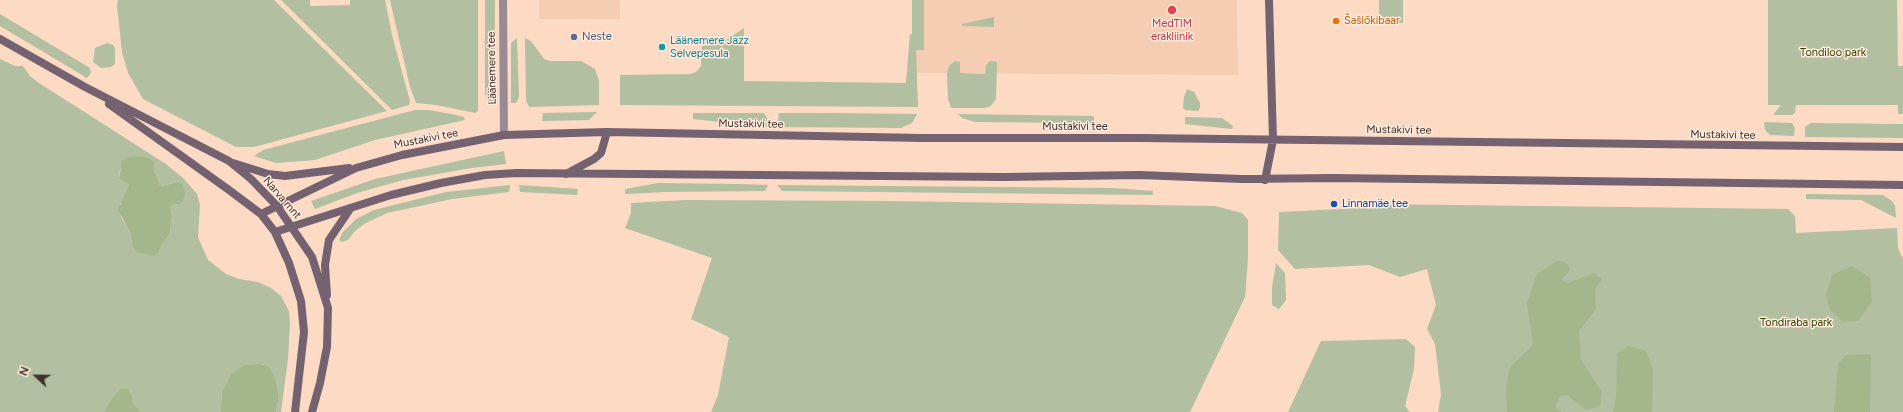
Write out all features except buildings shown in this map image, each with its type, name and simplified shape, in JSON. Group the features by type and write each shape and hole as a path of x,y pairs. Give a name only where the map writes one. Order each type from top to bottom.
{"main road":[{"path":"1266,180 1273,140 1270,0"},
{"name":"Narva mnt","path":"0,39 85,87 229,161 251,179 277,206 293,227 312,257 328,308 326,347 320,383 312,412"},
{"name":"Narva mnt","path":"85,87 261,214 275,232 289,263 301,301 304,332 295,412"},
{"name":"Mustakivi tee","path":"261,214 356,168 402,155 504,135 607,132 922,138 1014,137 1903,147"},
{"path":"565,174 598,156 601,153 607,132"},
{"path":"229,161 268,174 285,176 356,168"},
{"path":"275,232 391,195 441,183 484,175 516,173 996,177 1140,175 1266,180 1333,178 1903,185"},
{"path":"328,308 325,265 329,240 350,209"}],"street":[{"name":"Läänemere tee","path":"503,0 504,135"}],"shaded area":[{"path":"539,0 620,0 620,19 539,19"},
{"path":"912,0 1237,0 1238,75 912,73"}],"green space":[{"path":"118,0 274,0 387,111 254,147 236,147 143,99 128,73 122,52 117,6"},
{"path":"281,0 310,0 310,6 350,5 350,0 385,0 393,39 410,101 409,105 392,110"},
{"path":"390,0 478,0 478,111 475,113 436,105 416,103 410,87"},
{"path":"485,0 495,0 494,104 489,102 485,94"},
{"path":"912,0 924,0 924,50 916,50 918,107 620,105 620,75 690,74 696,72 701,66 702,46 723,42 744,28 744,81 906,83 910,34 912,34"},
{"path":"1379,0 1403,0 1403,23 1379,23"},
{"name":"Tondiloo park","path":"1768,0 1897,0 1898,66 1903,66 1903,114 1898,114 1898,105 1796,105 1795,113 1792,115 1773,115 1781,105 1768,105"},
{"path":"0,14 90,68 91,73 87,78 0,26"},
{"path":"994,17 994,27 962,26 962,24"},
{"path":"517,38 519,97 516,103 511,103 511,43"},
{"path":"525,38 531,41 544,59 550,61 581,61 595,69 599,81 599,105 529,107 526,100"},
{"path":"107,43 113,45 115,48 115,64 111,67 101,68 93,62 95,48"},
{"path":"0,59 15,66 23,66 30,76 39,83 166,164 184,179 197,194 200,205 198,237 208,260 226,274 239,279 258,282 271,288 281,296 289,311 290,324 288,359 281,412 276,412 279,395 269,366 260,364 222,394 220,412 0,412","holes":["143,156 149,158 153,162 154,172 158,177 159,184 162,186 177,182 179,204 172,205 170,208 172,215 170,234 162,244 159,252 132,245 131,234 121,217 120,204 125,198 129,185 119,179 120,169"]},
{"path":"955,61 960,62 960,73 985,74 986,65 990,61 997,62 996,99 991,106 985,108 951,108 948,99 947,74 949,66"},
{"path":"1187,89 1194,92 1200,103 1200,108 1198,111 1185,110 1183,108 1184,97"},
{"path":"415,110 429,110 456,115 464,117 465,120 375,140 315,160 276,163 254,156 263,150"},
{"path":"597,112 589,120 542,121 543,113"},
{"path":"693,113 764,113 767,118 767,127 693,119"},
{"path":"779,113 917,114 912,123 901,128 777,127"},
{"path":"958,114 1092,116 1094,117 1094,123 975,122 962,118"},
{"path":"1185,117 1222,118 1233,126 1232,129 1185,124"},
{"path":"1764,122 1792,123 1795,128 1794,136 1770,135 1765,130"},
{"path":"1811,123 1903,124 1903,138 1805,137 1805,127"},
{"path":"504,151 506,164 472,168 403,180 357,193 315,209 311,201 375,179"},
{"path":"143,156 154,162 154,172 158,177 159,184 162,186 177,182 182,184 185,193 183,201 180,204 172,205 170,208 172,215 170,234 162,244 159,252 154,256 136,252 132,245 131,234 118,210 129,185 119,179 122,161 128,157"},
{"path":"658,183 768,185 765,191 625,194 625,189"},
{"path":"510,185 509,192 452,199 387,213 364,224 355,231 348,240 342,242 339,240 343,232 356,219 374,210 446,192"},
{"path":"519,185 578,189 577,195 520,192"},
{"path":"777,185 1113,188 1153,191 1153,195 782,191"},
{"path":"1806,194 1883,195 1892,201 1895,206 1896,218 1861,200 1806,199"},
{"path":"687,200 890,201 1215,206 1242,213 1248,220 1248,258 1245,297 1190,412 711,412 718,395 729,337 691,319 712,258 625,228 631,213 631,203"},
{"name":"Tondiraba park","path":"1373,204 1788,209 1795,216 1796,233 1897,228 1898,248 1903,259 1903,412 1438,412 1441,394 1435,344 1427,329 1436,305 1427,269 1400,277 1369,265 1295,269 1278,250 1279,212 1343,209"},
{"path":"1557,261 1567,263 1570,270 1561,280 1568,283 1594,273 1602,279 1595,289 1596,309 1579,331 1581,360 1602,392 1600,406 1586,410 1567,395 1560,396 1555,407 1562,412 1507,412 1506,388 1510,367 1533,345 1527,303 1537,274"},
{"path":"1276,263 1285,273 1286,300 1279,309 1272,305 1272,287"},
{"path":"1852,266 1870,278 1872,302 1858,321 1843,322 1830,310 1826,295 1832,275"},
{"path":"1406,339 1415,347 1414,369 1405,406 1410,412 1288,412 1321,341"},
{"path":"1628,346 1646,351 1653,370 1652,412 1613,412 1616,397 1617,354"},
{"path":"1871,354 1870,412 1834,412 1838,364 1846,355"},
{"path":"260,364 269,366 275,380 279,395 276,412 220,412 222,394 231,374 243,366"},
{"path":"121,389 128,389 132,397 133,404 141,412 104,412 114,396"}],"place":[{"name":"MedTIM erakliinik","path":"1172,10"},
{"name":"Šašlõkibaar","path":"1336,21"},
{"name":"Neste","path":"574,37"},
{"name":"Läänemere Jazz Selvepesula","path":"662,47"},
{"name":"Linnamäe tee","path":"1334,204"}]}
